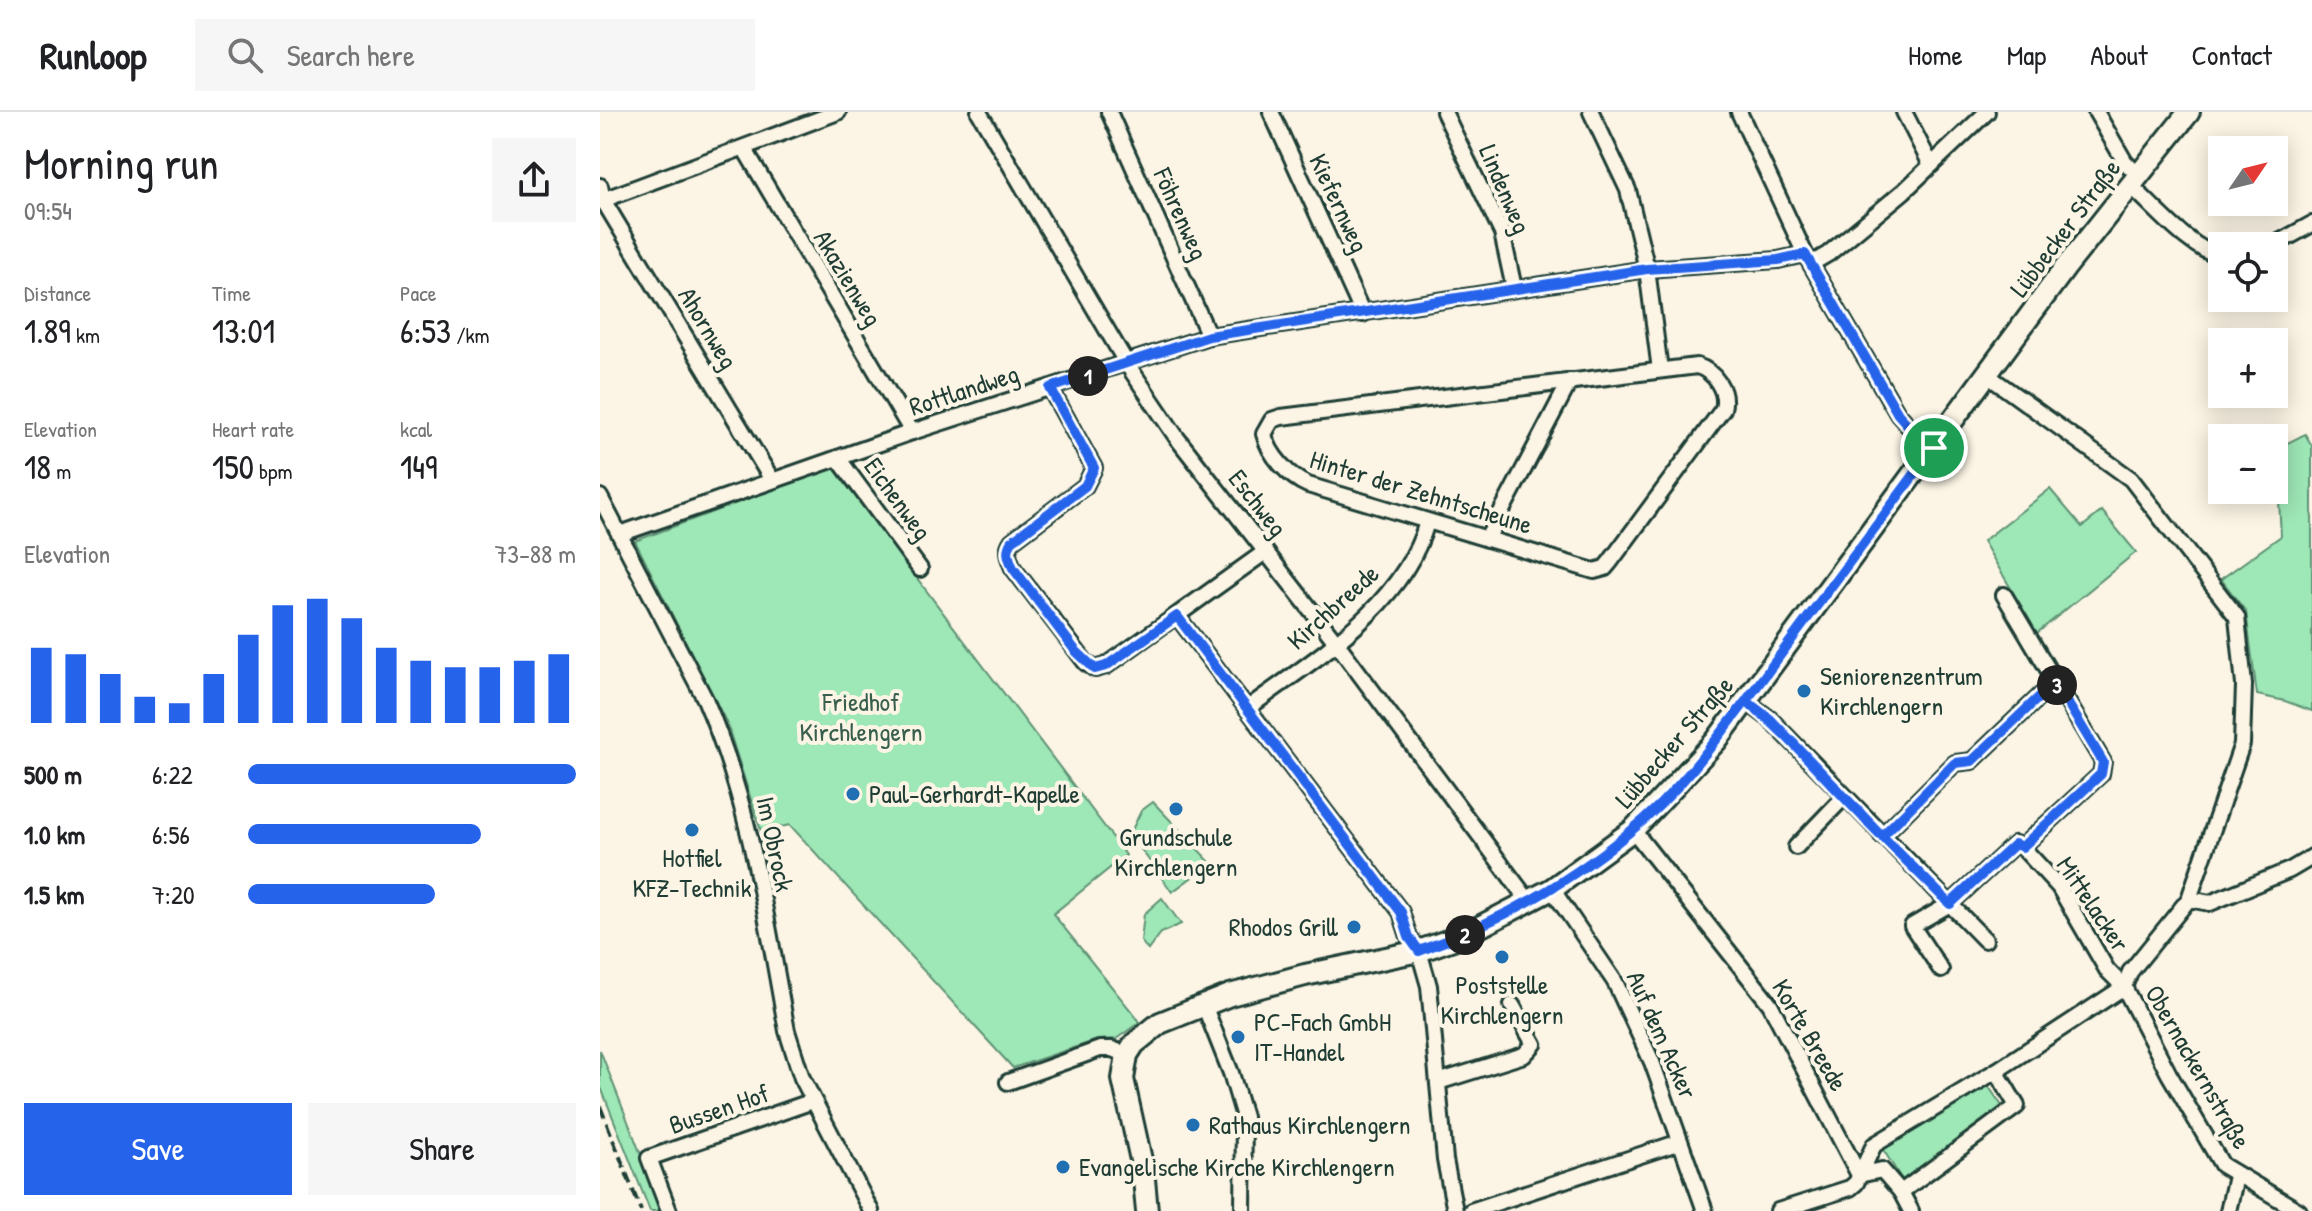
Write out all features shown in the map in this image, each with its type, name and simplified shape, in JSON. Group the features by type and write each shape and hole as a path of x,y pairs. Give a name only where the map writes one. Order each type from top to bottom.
{"street":[{"path":"601,196 744,148 838,112"},
{"name":"Eschweg","path":"979,112 1127,364 1177,438 1336,642 1530,903"},
{"name":"Föhrenweg","path":"1109,112 1209,336"},
{"name":"Kiefernweg","path":"1271,112 1363,314"},
{"name":"Lindenweg","path":"1444,112 1502,233 1514,288"},
{"path":"1591,112 1628,190 1647,269 1660,370"},
{"path":"1739,112 1808,259 1898,414 1934,448"},
{"path":"1904,112 1931,165"},
{"path":"1808,259 1828,254 1987,112"},
{"path":"2096,112 2134,180 2192,242 2208,253"},
{"name":"Lübbecker Straße","path":"1127,1055 1145,1033 1160,1023 1204,1005 1305,975 1419,951 1464,935 1530,903 1633,830 1706,754 1987,375 2189,112"},
{"name":"Akazienweg","path":"744,148 912,432"},
{"name":"Ahornweg","path":"601,196 772,480"},
{"path":"2288,237 2312,224"},
{"name":"Rottlandweg","path":"620,534 912,432 1209,336 1647,269 1808,259"},
{"name":"Hinter der Zehntscheune","path":"1704,368 1724,393 1723,409 1605,568 1594,571 1296,480 1287,473 1264,434 1266,426 1281,417 1660,370 1704,368"},
{"name":"Obernackernstraße","path":"1987,375 2131,479 2237,617 2244,685 2242,744 2189,899 2130,972 2124,987 2169,1074 2222,1165 2299,1211"},
{"path":"1487,539 1570,381"},
{"path":"1050,388 1094,468 1085,486 1012,541 1008,547 1008,557 1075,650 1095,669 1106,666 1265,552"},
{"name":"Eichenweg","path":"838,458 920,569"},
{"name":"Im Obrock","path":"600,497 719,730 750,833 787,1031 802,1078 871,1211"},
{"name":"Kirchbreede","path":"1248,708 1336,642 1375,606 1405,571 1427,522"},
{"path":"2004,595 2103,762 2101,774 2022,847"},
{"path":"1177,616 1401,912 1409,937 1419,951 1429,986 1445,1160 1455,1211"},
{"path":"1882,836 1955,763 1972,761 2055,682"},
{"path":"1746,701 1770,719 1985,940"},
{"path":"1796,847 1844,797"},
{"name":"Korte Breede","path":"1633,830 1770,1004 1859,1175"},
{"name":"Mittelacker","path":"1941,970 1912,926 1950,904 2015,844 2022,847 2059,887 2107,970 2124,987"},
{"path":"2189,899 2210,903 2290,870 2312,857"},
{"name":"Auf dem Acker","path":"1552,889 1615,982 1652,1062 1705,1211"},
{"path":"1778,1211 1850,1188 1856,1183 1874,1145 1996,1071 2124,987"},
{"path":"1204,1005 1231,1073 1244,1117 1243,1211"},
{"path":"1438,1082 1524,1055 1534,1044 1512,1005"},
{"path":"1008,1082 1100,1049 1112,1049 1127,1055 1124,1087 1141,1153 1147,1211"},
{"path":"1901,1192 2017,1106 1996,1071"},
{"name":"Bussen Hof","path":"669,1211 649,1158 813,1101"},
{"path":"1471,1211 1680,1142"},
{"path":"1859,1175 1882,1170 1901,1192 1911,1211"},
{"path":"2228,1211 2236,1176"}],"green space":[{"path":"2305,434 2312,446 2312,711 2257,695 2246,612 2221,579 2281,536 2279,504 2288,504 2288,443"},
{"name":"Friedhof Kirchlengern","path":"833,467 1126,855 1053,914 1140,1022 1116,1039 1097,1040 1013,1068 790,825 761,831 727,724 635,541"},
{"path":"2050,489 2082,527 2102,511 2136,552 2037,633 1983,541"},
{"path":"1153,802 1211,863 1172,892 1130,834 1141,811"},
{"path":"1162,898 1181,924 1161,933 1148,950 1141,941 1144,914"},
{"path":"600,1050 663,1211 650,1211 600,1085"},
{"path":"1984,1085 1989,1087 2002,1106 2001,1113 1907,1182 1902,1180 1884,1151 1886,1146"}],"railway":[{"path":"600,1106 641,1211"}],"place":[{"name":"Seniorenzentrum Kirchlengern","path":"1804,691"},
{"name":"Paul-Gerhardt-Kapelle","path":"853,794"},
{"name":"Grundschule Kirchlengern","path":"1176,809"},
{"name":"Hotfiel KFZ-Technik","path":"692,830"},
{"name":"Rhodos Grill","path":"1354,927"},
{"name":"Poststelle Kirchlengern","path":"1502,957"},
{"name":"PC-Fach GmbH IT-Handel","path":"1238,1037"},
{"name":"Rathaus Kirchlengern","path":"1193,1125"},
{"name":"Evangelische Kirche Kirchlengern","path":"1063,1167"}],"route":[{"path":"1934,448 1746,701 1770,719 1882,836 1955,763 1972,761 2055,682 2103,762 2101,774 2022,847 2015,844 1950,904 1882,836 1844,797 1770,719 1746,701 1706,754 1633,830 1530,903 1464,935 1419,951 1409,937 1401,912 1177,616 1106,666 1095,669 1075,650 1008,557 1008,547 1012,541 1085,486 1094,468 1050,388 1209,336 1647,269 1778,260 1805,254 1898,414 1934,448"}]}
